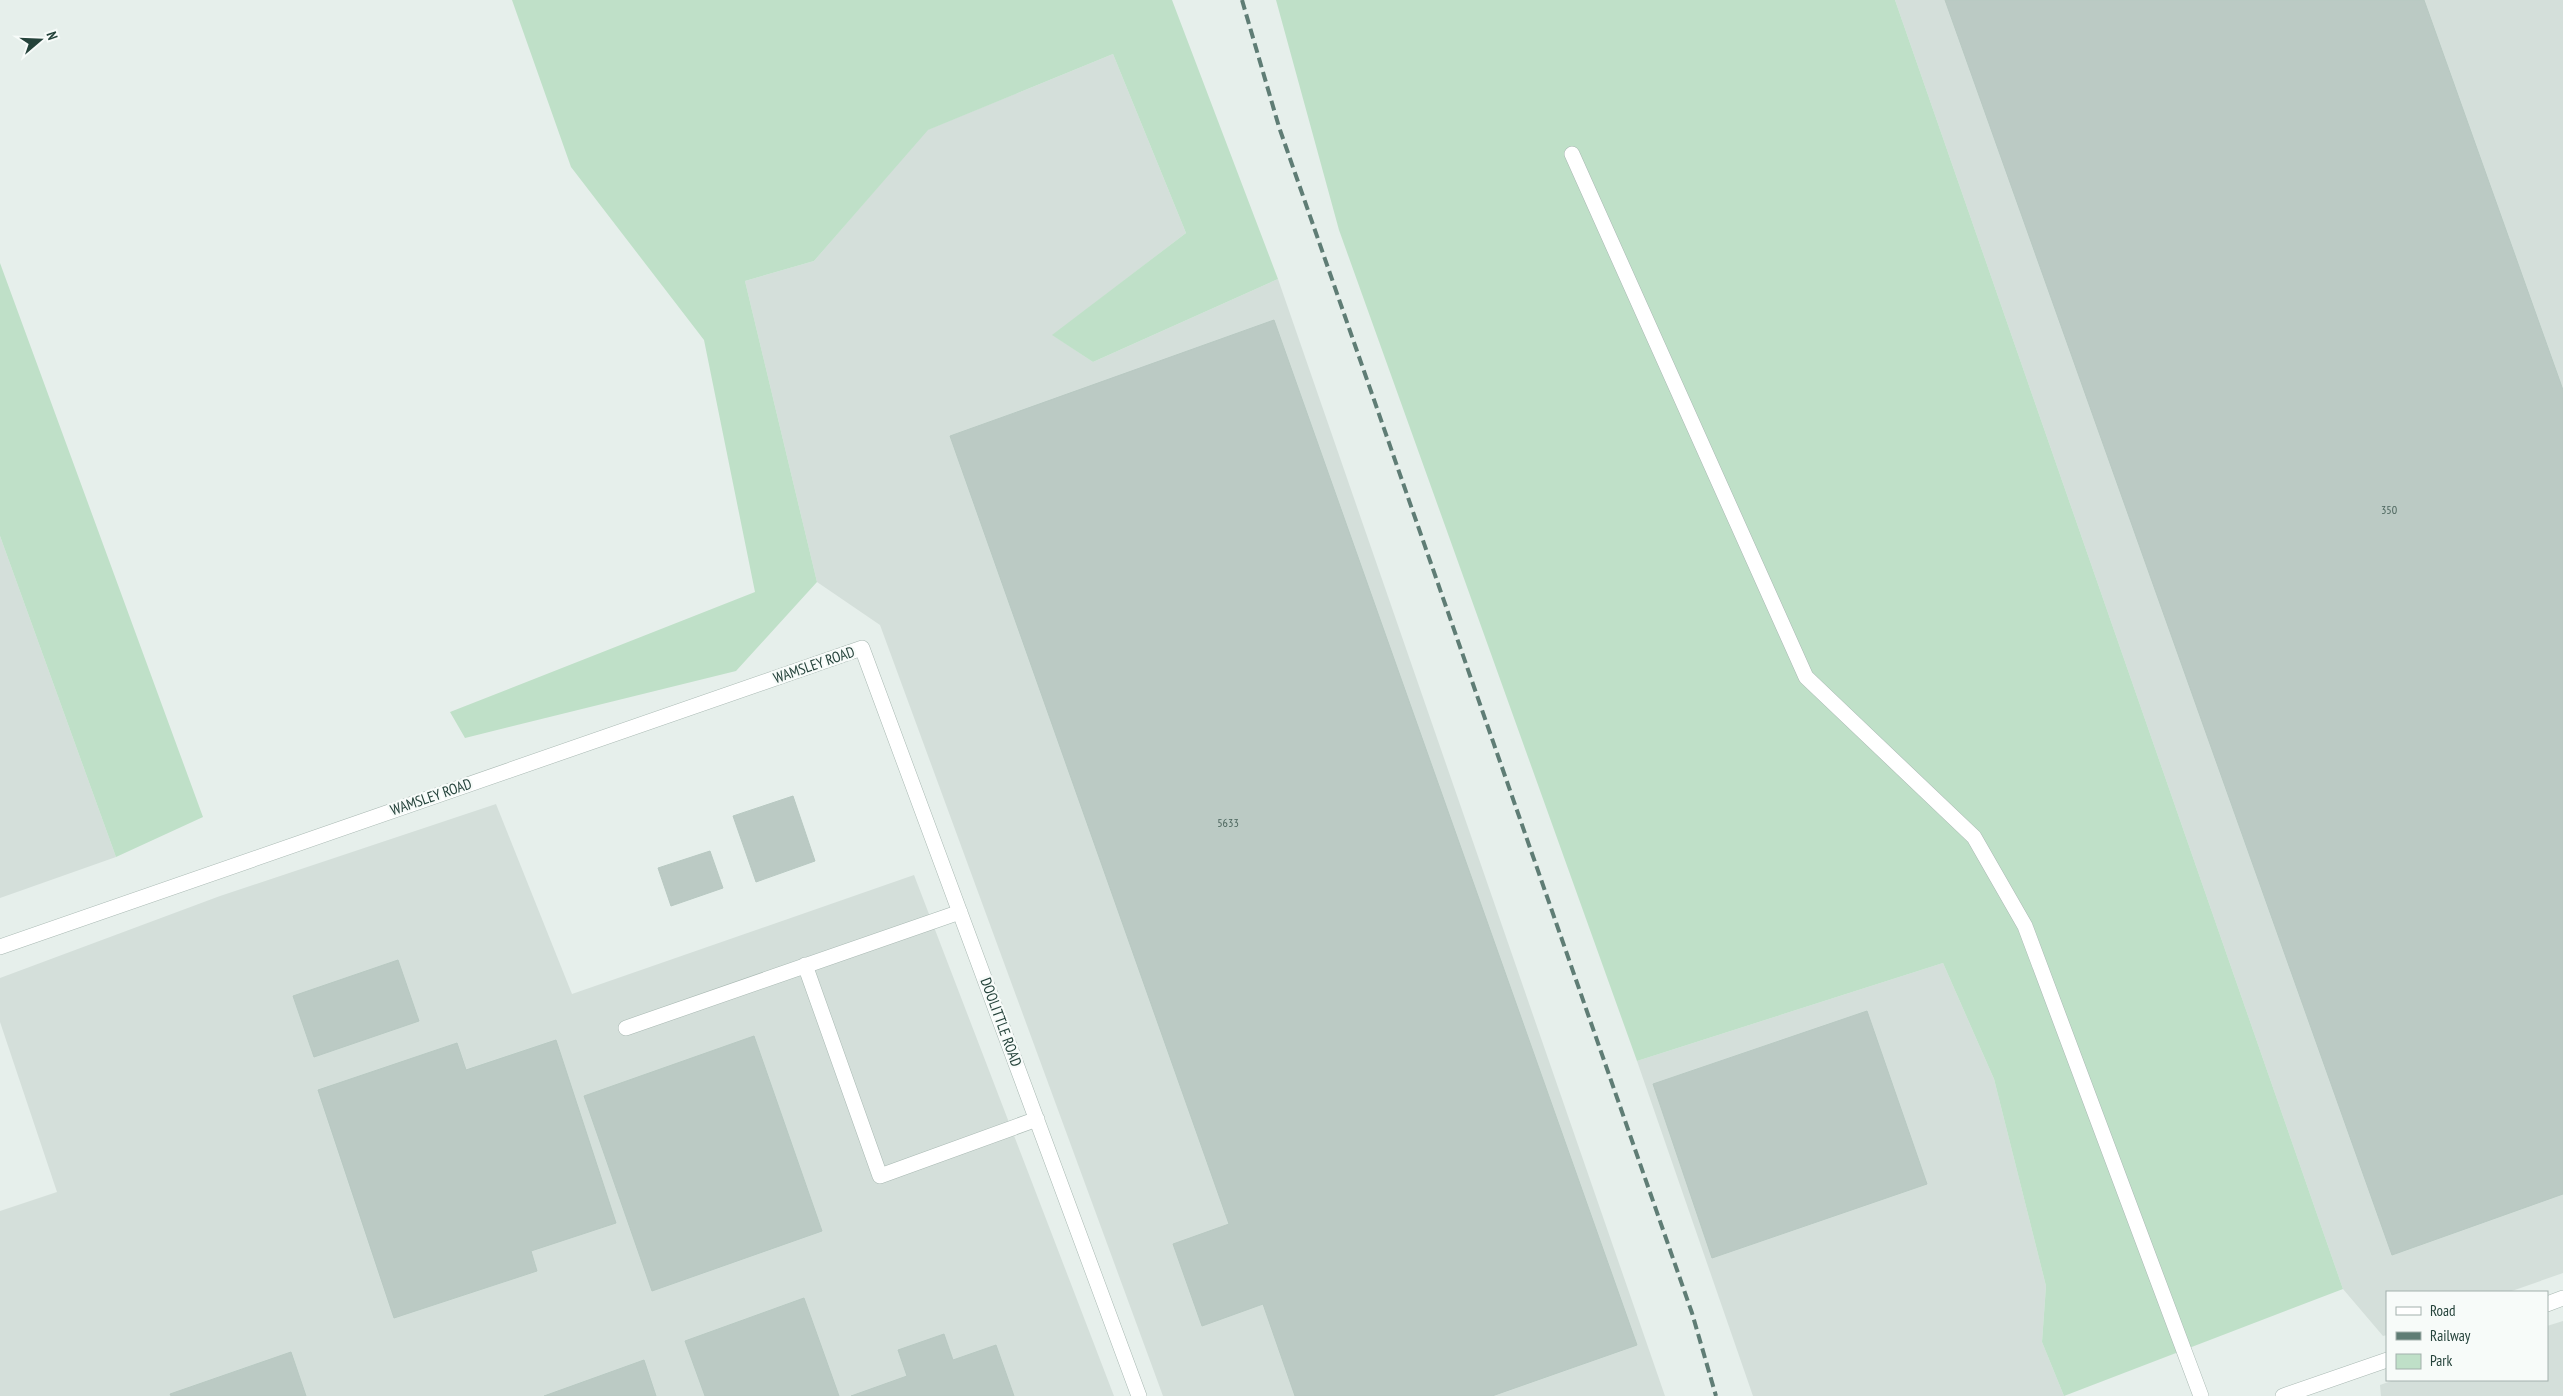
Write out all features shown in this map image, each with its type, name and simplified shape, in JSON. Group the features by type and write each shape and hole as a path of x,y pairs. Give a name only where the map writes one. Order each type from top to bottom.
{"street":[{"path":"1572,154 1806,677 1974,837 2025,926 2201,1396"},
{"name":"DOOLITTLE ROAD","path":"862,648 1139,1396"},
{"name":"WAMSLEY ROAD","path":"0,947 862,648"},
{"path":"626,1028 960,912"},
{"path":"805,966 880,1176 1037,1119"},
{"path":"2548,1304 2563,1298"},
{"path":"2283,1396 2386,1360"}],"shaded area":[{"path":"1895,0 2563,0 2563,1273 2512,1291 2386,1291 2386,1335 2383,1336 2343,1289"},
{"path":"1113,54 1186,233 1053,335 1093,362 1278,279 1665,1396 1163,1396 880,625 817,582 745,281 814,261 927,130"},
{"path":"0,536 116,857 0,898"},
{"path":"496,804 572,994 914,875 1114,1396 0,1396 0,1211 57,1192 0,1022 0,978 220,896"},
{"path":"1943,963 1994,1079 2046,1286 2042,1342 2064,1396 1753,1396 1637,1061"},
{"path":"2563,1321 2563,1396 2381,1396 2380,1385 2391,1381 2548,1381 2548,1326"}],"green space":[{"path":"512,0 1172,0 1278,279 1093,362 1052,335 1186,233 1113,54 928,130 814,261 745,281 817,582 736,671 465,738 450,712 755,592 704,340 571,167"},
{"path":"1276,0 1895,0 2343,1289 2064,1396 2042,1342 2046,1286 1994,1079 1943,963 1637,1061 1339,230"},
{"path":"0,263 203,817 116,857 0,536"}],"building":[{"path":"1945,0 2424,0 2563,390 2563,1194 2392,1255"},
{"path":"1274,320 1637,1345 1492,1396 1295,1396 1263,1304 1202,1326 1173,1244 1229,1224 950,436"},
{"path":"793,796 815,861 756,882 733,816"},
{"path":"710,851 723,888 671,906 658,868"},
{"path":"398,960 419,1021 314,1057 293,996"},
{"path":"1867,1011 1927,1184 1712,1258 1653,1084"},
{"path":"754,1036 822,1231 652,1291 584,1096"},
{"path":"556,1040 616,1223 531,1251 537,1271 394,1318 318,1090 457,1043 466,1070"},
{"path":"804,1298 839,1396 705,1396 685,1341"},
{"path":"944,1334 953,1360 996,1345 1014,1396 851,1396 907,1376 898,1350"},
{"path":"291,1352 306,1396 171,1396 170,1394"},
{"path":"644,1360 656,1396 544,1396"}],"railway":[{"path":"1242,0 1279,127 1692,1313 1716,1396"}]}
